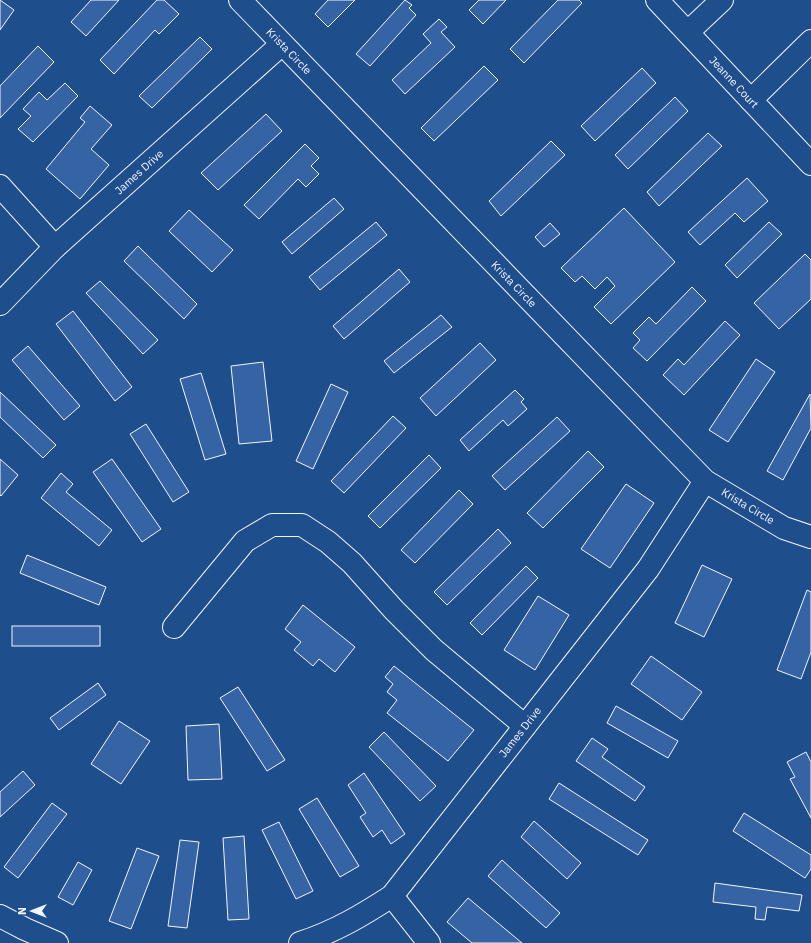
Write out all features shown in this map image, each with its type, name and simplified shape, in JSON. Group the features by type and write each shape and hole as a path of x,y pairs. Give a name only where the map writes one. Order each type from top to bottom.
{"street":[{"name":"Krista Circle","path":"240,0 705,481 784,528 811,537"},
{"name":"Jeanne Court","path":"657,0 811,164"},
{"path":"688,32 722,0"},
{"path":"751,100 811,41"},
{"name":"James Drive","path":"0,304 55,247 282,44"},
{"path":"0,186 55,247"},
{"name":"James Drive","path":"300,943 358,919 392,896 648,569 705,481"},
{"path":"174,627 245,541 272,525 302,525 328,542 352,563 394,610 434,650 525,726"},
{"path":"392,896 429,943"},
{"path":"0,916 24,929 57,943"}],"building":[{"path":"0,0 14,10 0,30"},
{"path":"91,0 119,0 86,36 71,22"},
{"path":"157,0 164,0 179,14 159,34 155,30 114,74 100,60"},
{"path":"328,0 355,0 328,27 315,14"},
{"path":"405,0 412,5 409,8 416,15 370,66 356,54"},
{"path":"479,0 506,0 483,24 469,10"},
{"path":"558,0 579,0 582,3 524,63 510,49"},
{"path":"439,19 447,27 441,32 455,47 405,94 392,80 431,43 423,34"},
{"path":"200,37 212,49 152,108 139,96"},
{"path":"38,46 54,62 0,118 0,86"},
{"path":"484,66 498,80 434,141 421,128"},
{"path":"642,68 656,83 595,141 581,126"},
{"path":"65,83 78,96 33,142 18,129 31,116 23,109 39,92 47,100"},
{"path":"675,97 688,111 628,169 615,155"},
{"path":"90,106 112,125 91,149 109,165 80,199 46,169 85,122 80,118"},
{"path":"266,114 282,131 218,190 201,173"},
{"path":"708,133 722,146 659,206 647,192"},
{"path":"551,141 565,155 501,216 489,201"},
{"path":"305,144 319,158 311,166 319,174 306,187 298,179 259,219 244,205"},
{"path":"747,178 768,201 744,222 735,213 700,245 688,232"},
{"path":"334,198 344,209 292,254 282,242"},
{"path":"624,208 675,262 611,324 594,307 615,286 607,277 595,289 582,276 575,282 561,268"},
{"path":"189,210 233,250 212,272 169,231"},
{"path":"376,222 387,235 320,290 309,277"},
{"path":"769,222 782,234 737,278 725,265"},
{"path":"550,223 560,234 544,247 535,237"},
{"path":"138,246 197,304 184,319 124,261"},
{"path":"805,254 811,260 811,299 779,329 754,303"},
{"path":"399,269 410,282 344,339 333,326"},
{"path":"100,281 158,340 143,354 86,293"},
{"path":"692,287 706,301 647,361 633,348 640,340 633,333 649,317 656,324"},
{"path":"73,311 132,387 115,401 56,324"},
{"path":"441,315 452,327 394,373 384,361"},
{"path":"725,321 740,335 684,395 663,375 678,359 684,365"},
{"path":"480,343 496,360 436,416 420,398"},
{"path":"28,346 80,406 64,420 12,360"},
{"path":"756,359 775,372 728,442 709,430"},
{"path":"263,362 272,441 239,444 231,366"},
{"path":"201,373 226,454 205,460 180,379"},
{"path":"331,384 348,392 313,469 296,461"},
{"path":"515,390 524,399 521,402 527,409 508,426 503,420 469,451 460,440"},
{"path":"0,392 56,445 43,458 0,417"},
{"path":"810,394 811,428 783,480 767,471"},
{"path":"393,416 406,428 344,493 331,481"},
{"path":"557,417 570,431 505,490 492,476"},
{"path":"146,424 189,492 173,502 130,434"},
{"path":"588,451 604,467 543,528 527,513"},
{"path":"429,455 441,468 380,528 368,516"},
{"path":"0,459 18,475 1,496 0,495"},
{"path":"112,459 161,529 142,542 93,472"},
{"path":"61,473 73,484 66,492 112,530 99,546 41,498"},
{"path":"626,484 654,503 610,568 581,549"},
{"path":"459,490 473,504 415,563 401,550"},
{"path":"498,529 511,543 447,605 434,592"},
{"path":"27,555 106,587 99,605 20,573"},
{"path":"702,565 732,579 704,637 675,623"},
{"path":"526,566 538,578 482,635 470,623"},
{"path":"807,590 811,592 811,652 801,679 777,670"},
{"path":"538,596 569,615 535,670 504,650"},
{"path":"303,605 355,647 335,672 319,659 313,666 294,650 301,642 285,629"},
{"path":"12,626 100,626 100,646 12,646"},
{"path":"651,656 702,692 682,720 631,684"},
{"path":"394,666 474,730 448,761 387,713 397,700 387,692 393,684 385,677"},
{"path":"98,683 106,695 59,730 50,718"},
{"path":"238,687 285,760 267,771 220,698"},
{"path":"616,706 678,741 668,758 607,723"},
{"path":"119,721 150,741 121,784 91,764"},
{"path":"219,724 222,779 188,780 186,726"},
{"path":"384,732 436,786 420,801 369,747"},
{"path":"592,738 608,749 602,757 645,787 635,801 576,761"},
{"path":"806,752 811,762 811,818 790,779 795,777 787,762"},
{"path":"23,771 35,785 0,817 0,792"},
{"path":"364,773 405,834 391,844 382,830 373,837 360,817 366,813 348,785"},
{"path":"559,783 648,840 638,855 549,799"},
{"path":"317,798 359,866 340,877 299,809"},
{"path":"52,803 67,814 18,878 4,867"},
{"path":"744,813 811,855 811,869 805,878 733,831"},
{"path":"534,821 581,863 567,879 521,837"},
{"path":"279,822 313,891 296,899 262,830"},
{"path":"244,836 249,919 228,920 223,838"},
{"path":"180,840 199,842 187,928 168,926"},
{"path":"137,848 159,856 131,929 109,921"},
{"path":"502,860 560,913 546,928 488,876"},
{"path":"78,862 92,870 73,905 58,897"},
{"path":"715,883 802,895 799,911 767,907 765,920 755,919 756,907 713,902"},
{"path":"468,898 522,943 472,943 447,922"}]}
